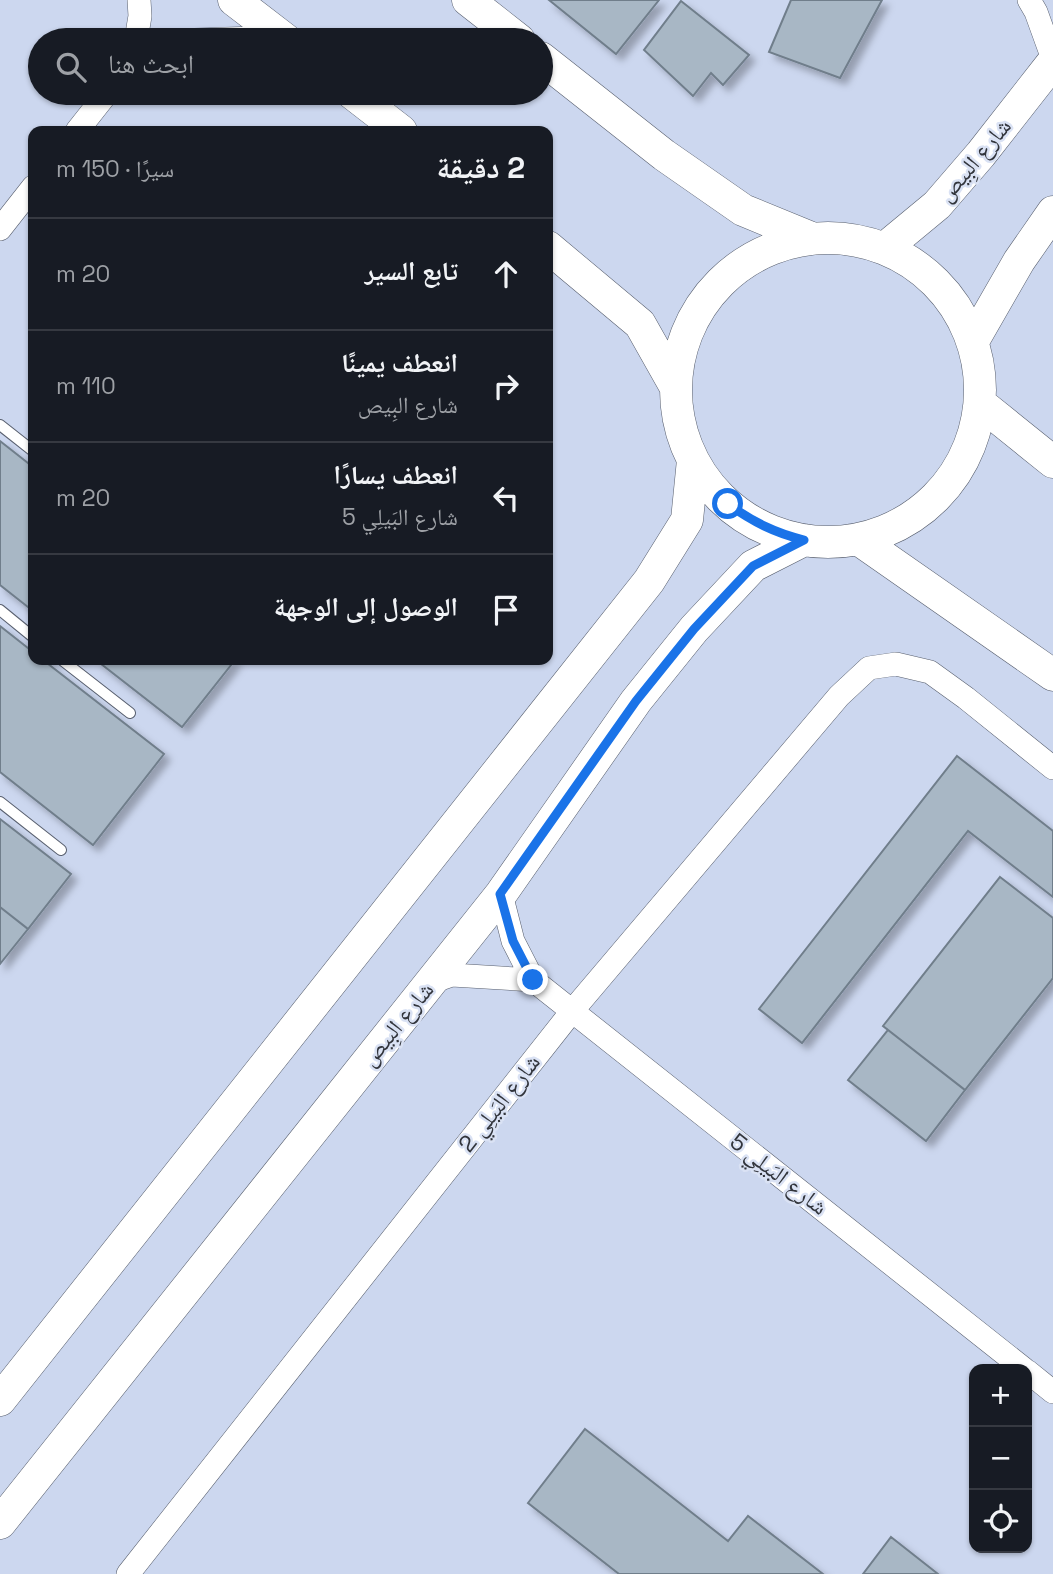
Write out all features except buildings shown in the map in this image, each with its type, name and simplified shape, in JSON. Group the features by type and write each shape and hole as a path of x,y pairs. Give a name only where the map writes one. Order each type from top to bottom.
{"street":[{"path":"138,28 139,0"},
{"path":"234,0 270,28"},
{"path":"468,0 504,28"},
{"path":"1029,0 1037,12 1053,61"},
{"name":"شارع البِيص","path":"885,248 937,205 982,154 1053,61"},
{"path":"553,67 664,155 743,210 810,237 885,248 923,270 953,302 973,341 980,372 981,404 972,442 954,477 928,506 895,527 858,539 804,540 777,533 751,521 728,504 709,484 693,460 679,424 675,386 682,343 701,303 730,271 767,249 810,237"},
{"path":"81,126 98,105"},
{"path":"367,105 395,126"},
{"path":"0,229 28,193"},
{"path":"973,341 1019,261 1053,212"},
{"path":"553,251 640,324 675,386"},
{"path":"981,404 1053,462"},
{"path":"0,1400 649,580 687,520 693,460"},
{"path":"858,539 1053,675"},
{"name":"شارع البِيص","path":"0,1522 500,894 636,701 694,629 753,566 804,540"},
{"name":"شارع البَيلِي 2","path":"128,1574 573,1010 839,696 869,668 896,664 930,672 1053,768"},
{"name":"شارع البَيلِي 5","path":"500,894 513,941 533,980 1018,1364"},
{"path":"429,983 452,975 533,980"},
{"name":"شارع البَيلِي 5","path":"1032,1375 1053,1392"}],"lane":[{"path":"0,425 28,447"},
{"path":"0,610 28,633"},
{"path":"68,665 130,713"},
{"path":"0,802 61,850"}],"shaded area":[{"path":"0,0 1053,0 1053,1574 0,1574"}],"route":[{"path":"533,980 513,941 500,894 636,701 694,629 753,566 804,540 777,533 751,521 728,504"}]}
